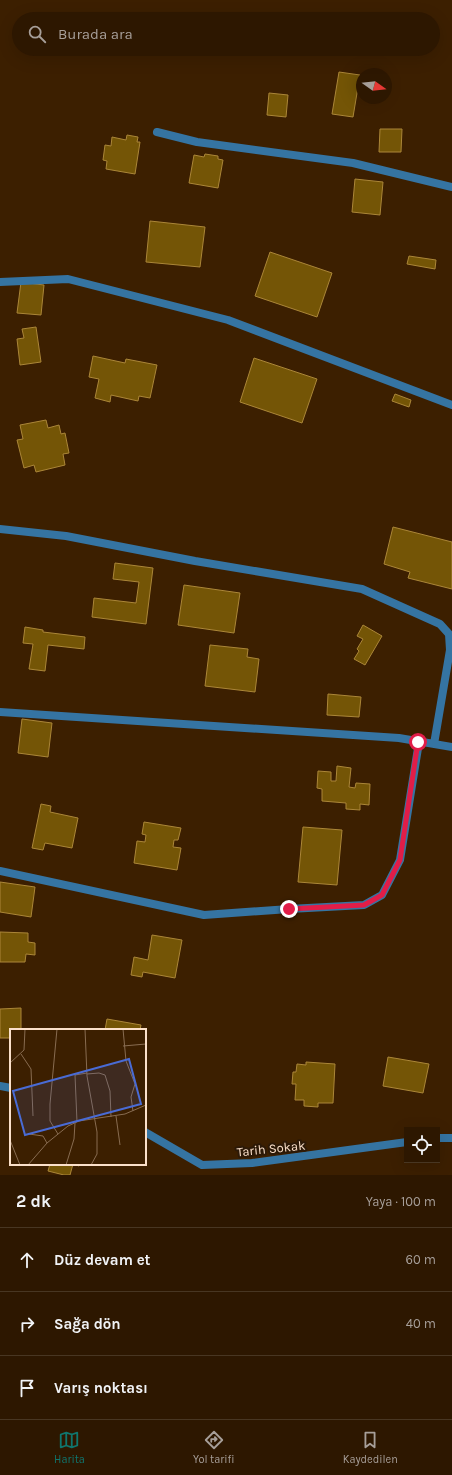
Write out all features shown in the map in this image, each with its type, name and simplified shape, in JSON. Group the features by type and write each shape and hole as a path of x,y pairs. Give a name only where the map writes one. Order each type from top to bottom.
{"street":[{"path":"157,132 197,142 352,163 452,187"},
{"path":"0,282 68,279 228,320 452,405"},
{"path":"0,529 66,536 362,589 440,624 449,634 450,650 434,744"},
{"path":"0,712 399,738 452,748"},
{"path":"0,871 204,915 364,905 382,895 400,860 418,742"},
{"path":"0,1086 10,1088"},
{"name":"Tarih Sokak","path":"146,1133 202,1165 252,1164 404,1142"},
{"path":"440,1138 452,1138"}],"building":[{"path":"339,72 356,74 356,99 353,117 332,114"},
{"path":"269,93 288,95 286,117 267,115"},
{"path":"380,129 402,129 401,152 379,152"},
{"path":"127,135 138,137 137,142 140,142 135,174 106,169 107,161 103,160 105,145 111,146 112,137 126,140"},
{"path":"205,154 218,156 218,159 223,160 218,188 189,183 194,155 204,157"},
{"path":"355,179 383,182 380,215 352,212"},
{"path":"150,221 205,227 200,267 146,262"},
{"path":"270,252 332,273 317,317 255,296"},
{"path":"409,256 436,260 435,269 407,264"},
{"path":"21,282 44,285 41,315 17,313"},
{"path":"36,327 41,362 20,365 17,339 24,338 22,329"},
{"path":"93,356 125,363 126,359 157,365 150,398 139,396 138,401 111,395 110,402 95,398 99,379 89,377"},
{"path":"254,358 317,379 302,423 240,402"},
{"path":"395,394 411,400 409,407 392,401"},
{"path":"46,420 48,428 59,425 61,434 65,433 69,453 63,454 65,465 36,472 34,465 24,468 17,440 23,439 20,425"},
{"path":"393,527 452,542 452,589 408,578 410,572 384,564"},
{"path":"115,563 153,568 146,624 92,617 94,598 136,603 139,582 113,579"},
{"path":"184,585 240,593 234,633 178,625"},
{"path":"363,625 382,636 365,665 354,659 359,651 357,649 363,639 357,636"},
{"path":"25,627 43,630 43,632 85,637 84,649 48,645 45,671 29,669 33,644 23,643"},
{"path":"210,645 248,649 247,657 259,659 255,692 205,686"},
{"path":"328,694 361,697 359,717 327,715"},
{"path":"22,719 52,723 48,757 18,753"},
{"path":"337,766 351,768 349,787 355,788 356,783 370,784 369,805 360,804 360,810 346,809 346,803 322,801 322,789 317,788 318,771 331,772 331,781 336,781"},
{"path":"41,804 51,806 50,812 78,818 72,848 45,843 43,850 32,848"},
{"path":"144,822 181,828 178,840 174,840 173,847 181,848 177,870 134,863 137,841 145,842 146,835 142,834"},
{"path":"303,827 342,830 337,885 298,882"},
{"path":"0,882 35,887 31,917 0,912"},
{"path":"0,932 28,933 28,942 35,943 35,955 26,954 25,962 0,962"},
{"path":"152,935 182,940 175,978 143,972 142,977 131,975 134,957 148,960"},
{"path":"21,1008 21,1029 10,1029 10,1038 0,1038 0,1009"},
{"path":"107,1019 141,1025 140,1029 105,1029"},
{"path":"388,1057 429,1064 423,1093 383,1086"},
{"path":"306,1062 335,1064 333,1103 318,1103 318,1107 304,1106 304,1100 295,1100 296,1084 292,1084 293,1072 296,1072 297,1064 306,1065"},
{"path":"50,1165 73,1165 70,1175 48,1171"}],"route":[{"path":"289,909 364,905 382,895 400,860 418,742"}]}
